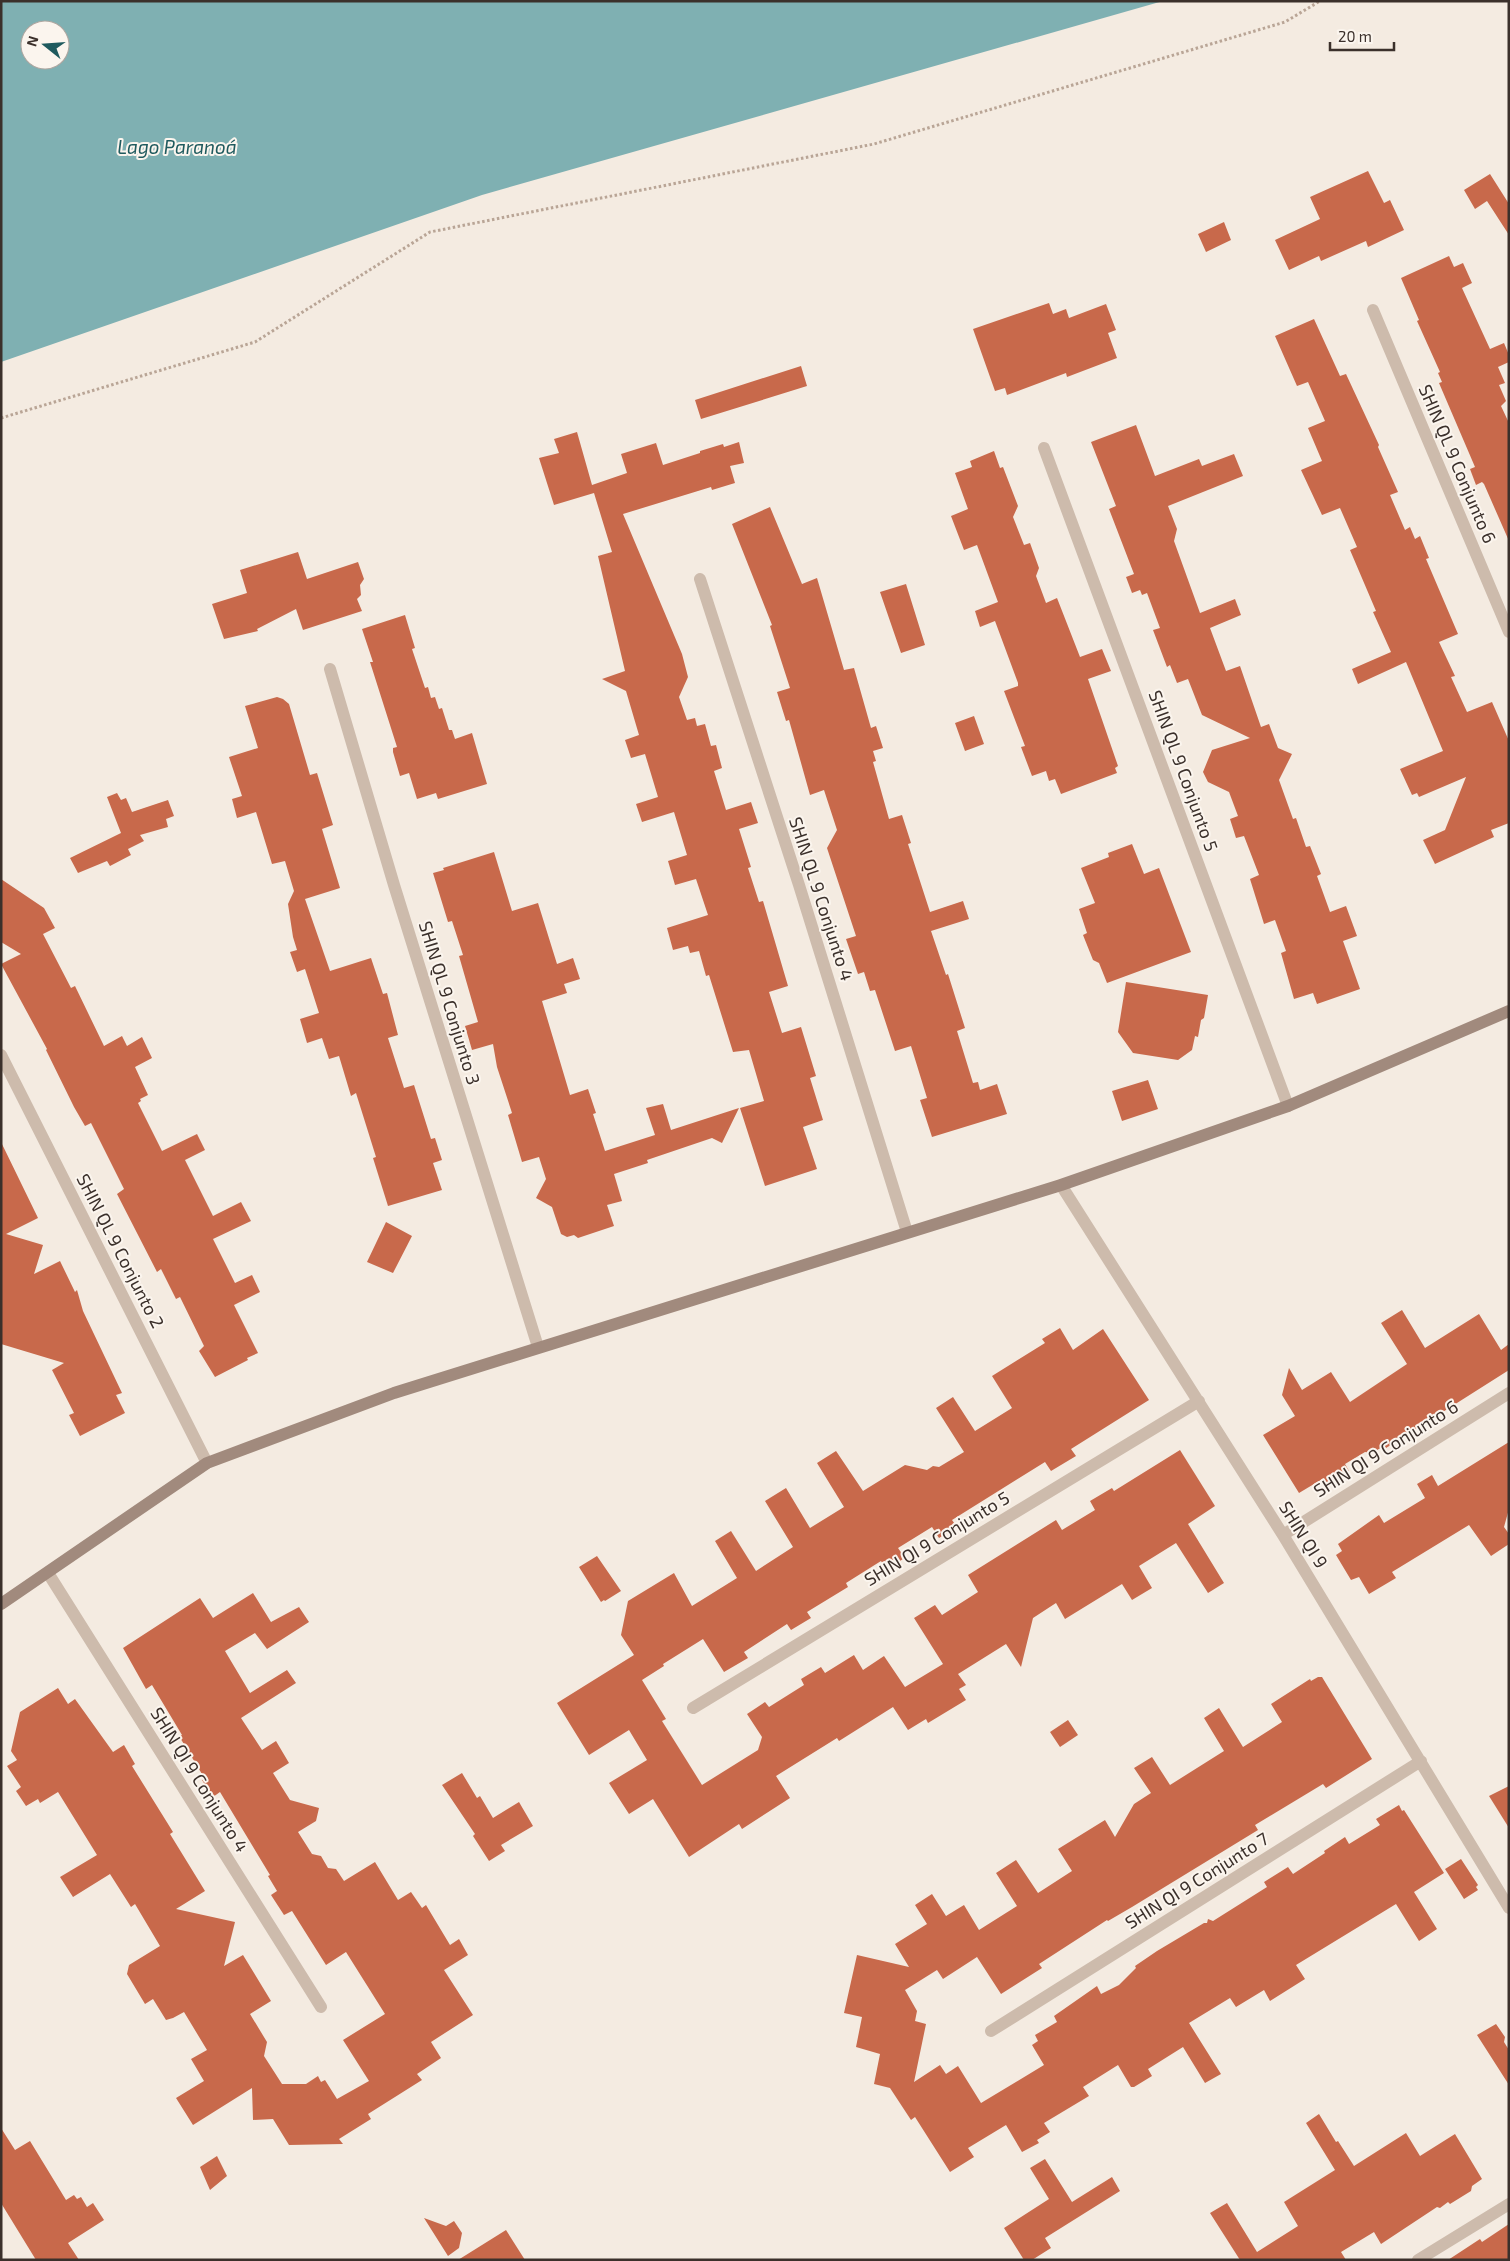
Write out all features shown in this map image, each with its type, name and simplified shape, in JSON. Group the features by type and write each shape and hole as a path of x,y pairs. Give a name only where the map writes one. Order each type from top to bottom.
{"street":[{"name":"SHIN QL 9 Conjunto 6","path":"1373,310 1509,632"},
{"name":"SHIN QL 9 Conjunto 5","path":"1044,448 1288,1106"},
{"name":"SHIN QL 9 Conjunto 4","path":"700,579 802,894 907,1232"},
{"name":"SHIN QL 9 Conjunto 3","path":"330,669 397,894 538,1347"},
{"path":"1,1604 206,1463 394,1393 1061,1185 1288,1106 1509,1011"},
{"name":"SHIN QL 9 Conjunto 2","path":"1,1055 206,1463"},
{"name":"SHIN QI 9","path":"1061,1185 1199,1401 1421,1761 1504,1888 1509,1908"},
{"name":"SHIN QI 9 Conjunto 6","path":"1282,1535 1509,1393"},
{"name":"SHIN QI 9 Conjunto 5","path":"693,1708 1199,1401"},
{"name":"SHIN QI 9 Conjunto 4","path":"48,1573 321,2007"},
{"name":"SHIN QI 9 Conjunto 7","path":"991,2031 1421,1761"},
{"path":"1418,2260 1509,2204"}],"path":[{"path":"1,418 256,342 430,232 874,144 1285,22 1320,1"}],"water":[{"name":"Lago Paranoá","path":"1,1 1163,1 482,195 1,362"}],"building":[{"path":"1368,171 1384,203 1390,200 1404,230 1368,247 1366,241 1321,261 1319,256 1289,270 1275,240 1320,219 1310,197"},
{"path":"1490,174 1509,204 1509,235 1487,201 1475,209 1464,190"},
{"path":"1224,222 1231,240 1206,252 1198,234"},
{"path":"1449,256 1454,267 1463,263 1472,283 1462,288 1490,349 1504,343 1509,355 1509,362 1498,367 1505,383 1499,385 1506,401 1501,406 1509,423 1509,541 1484,484 1482,482 1476,485 1470,469 1475,467 1439,383 1442,382 1438,373 1440,372 1417,321 1419,320 1401,278"},
{"path":"1049,303 1053,314 1066,309 1069,318 1106,304 1116,330 1108,333 1117,358 1067,377 1066,373 1007,395 1005,388 995,391 973,329"},
{"path":"1314,319 1340,376 1346,374 1379,445 1378,447 1398,492 1390,495 1405,530 1410,527 1415,539 1420,536 1429,558 1426,559 1458,634 1439,642 1455,676 1451,677 1467,712 1492,702 1509,741 1509,823 1491,830 1494,837 1435,864 1423,840 1445,830 1466,777 1419,797 1417,793 1412,795 1400,769 1443,751 1406,662 1358,684 1352,669 1391,652 1373,612 1376,611 1350,550 1357,547 1340,508 1322,515 1301,470 1322,461 1308,428 1325,421 1308,382 1297,386 1275,336"},
{"path":"801,366 807,386 701,419 695,400"},
{"path":"1136,425 1155,476 1199,459 1202,466 1234,454 1243,476 1168,506 1177,529 1174,541 1200,613 1235,599 1241,615 1210,628 1226,671 1240,666 1261,727 1269,724 1278,748 1292,754 1279,780 1293,819 1296,818 1306,847 1310,846 1321,874 1317,876 1330,912 1346,906 1357,936 1343,941 1360,989 1317,1004 1313,993 1294,999 1281,953 1286,951 1275,920 1264,924 1250,879 1259,875 1244,836 1236,838 1230,819 1238,816 1229,792 1208,782 1203,772 1212,750 1250,738 1202,715 1188,679 1177,683 1170,665 1167,667 1153,630 1160,628 1147,593 1142,595 1140,590 1132,593 1126,577 1134,574 1109,509 1116,506 1091,442"},
{"path":"577,432 592,485 627,473 621,454 656,443 663,465 723,444 724,447 739,442 744,463 730,466 735,483 712,490 711,487 623,514 682,654 688,677 679,697 687,720 695,718 697,726 705,724 711,746 716,745 722,768 714,771 726,810 751,802 758,823 739,829 751,867 748,868 759,902 763,901 788,986 769,992 782,1033 801,1027 816,1076 810,1078 823,1120 803,1127 817,1169 765,1186 740,1108 764,1101 749,1050 733,1052 709,975 706,976 699,951 690,953 688,946 673,950 667,928 708,915 696,879 675,885 668,861 687,855 674,812 642,822 636,804 658,797 645,754 631,758 625,740 639,735 626,691 602,679 625,671 598,556 612,552 594,493 554,505 539,458 559,453 554,439"},
{"path":"994,451 1000,468 1003,467 1018,506 1013,517 1024,545 1030,543 1039,568 1036,576 1046,603 1057,598 1080,657 1102,649 1111,671 1088,679 1118,766 1115,768 1117,773 1061,794 1055,779 1049,781 1046,771 1032,776 1021,747 1025,746 1004,691 1018,686 1018,683 995,621 980,627 975,611 998,602 977,545 964,550 951,516 968,509 955,473 972,467 970,461"},
{"path":"770,507 802,584 817,578 844,670 854,668 871,728 876,726 883,748 873,751 876,761 873,762 889,819 902,815 911,843 908,844 930,912 963,901 969,919 931,931 946,975 948,974 965,1028 957,1031 973,1083 978,1082 980,1090 997,1084 1007,1114 932,1137 920,1100 927,1098 911,1046 895,1051 875,990 870,991 864,972 858,974 846,939 856,936 827,848 837,830 824,790 810,795 789,720 786,721 777,692 790,688 770,626 772,625 732,524"},
{"path":"298,552 307,579 358,562 364,579 360,585 361,595 357,599 362,611 303,630 296,609 257,629 258,631 224,639 212,604 247,593 240,570"},
{"path":"906,584 925,645 901,653 880,592"},
{"path":"405,615 415,648 412,649 425,688 428,687 431,698 435,697 439,709 442,708 449,730 452,730 455,739 472,733 487,784 438,799 436,793 417,799 409,773 400,776 393,752 393,748 397,747 370,662 373,662 362,629"},
{"path":"277,697 289,704 310,775 317,773 333,825 322,829 340,888 305,899 330,971 371,958 383,994 387,993 398,1035 388,1038 404,1088 414,1085 431,1139 435,1138 442,1160 433,1163 442,1190 388,1206 373,1158 376,1157 356,1093 351,1096 339,1056 329,1059 322,1038 307,1043 300,1019 319,1013 305,969 297,972 290,952 297,950 288,904 294,891 285,861 272,864 256,812 237,818 232,799 242,796 229,757 258,748 245,706"},
{"path":"974,716 984,744 965,751 955,723"},
{"path":"117,793 121,800 126,798 132,812 168,800 174,816 166,819 168,827 140,835 144,841 128,849 131,855 110,866 107,861 78,873 70,858 121,833 107,797"},
{"path":"1132,844 1144,874 1159,868 1191,952 1107,983 1099,963 1093,960 1083,935 1087,933 1079,909 1095,903 1081,868 1109,857 1108,853"},
{"path":"494,852 512,911 538,903 557,964 573,958 580,979 564,984 567,993 542,1001 570,1095 588,1089 596,1113 593,1114 605,1151 655,1135 646,1108 663,1104 671,1130 739,1108 722,1143 712,1138 647,1160 648,1163 614,1174 622,1201 607,1205 614,1226 578,1238 574,1235 567,1237 561,1234 552,1207 536,1198 546,1179 539,1157 522,1162 508,1115 512,1113 497,1067 493,1044 472,1050 465,1026 478,1022 459,956 463,955 452,921 448,922 433,873"},
{"path":"1,879 44,908 55,928 43,934 71,988 75,986 104,1046 122,1036 127,1046 142,1037 152,1058 135,1067 148,1095 140,1099 141,1101 138,1103 162,1151 197,1134 205,1150 185,1160 213,1216 241,1202 251,1221 213,1239 235,1283 252,1275 260,1292 234,1305 258,1353 215,1377 199,1351 204,1346 180,1297 176,1299 161,1269 157,1272 117,1194 124,1189 91,1123 85,1126 74,1107 47,1049 1,964 21,954 1,942"},
{"path":"1126,982 1208,995 1204,1018 1201,1020 1198,1037 1195,1036 1192,1050 1178,1060 1133,1053 1118,1032"},
{"path":"1148,1080 1158,1109 1122,1121 1112,1091"},
{"path":"1,1142 38,1218 6,1234 43,1245 34,1274 60,1261 75,1292 77,1290 83,1311 122,1393 116,1395 125,1413 80,1436 69,1415 74,1413 52,1370 64,1363 1,1344"},
{"path":"386,1222 412,1236 393,1273 367,1262"},
{"path":"1402,1310 1425,1348 1479,1314 1501,1350 1509,1344 1509,1370 1386,1448 1384,1446 1372,1453 1365,1452 1345,1464 1349,1471 1327,1485 1324,1478 1299,1493 1263,1435 1295,1416 1282,1395 1289,1368 1302,1390 1331,1372 1350,1402 1407,1364 1381,1323"},
{"path":"1060,1328 1073,1350 1103,1329 1149,1400 1071,1449 1076,1456 1051,1471 1045,1462 952,1520 957,1527 939,1538 932,1527 898,1548 905,1558 886,1569 881,1561 846,1583 848,1587 807,1612 811,1618 791,1630 787,1624 744,1652 748,1658 724,1672 703,1639 663,1664 664,1666 642,1680 666,1719 662,1721 702,1785 758,1750 762,1737 747,1714 765,1702 769,1707 804,1685 801,1679 821,1667 825,1673 854,1655 863,1670 884,1656 905,1687 943,1664 914,1618 935,1605 942,1615 978,1592 968,1575 1056,1520 1062,1530 1095,1510 1090,1501 1112,1488 1114,1491 1180,1450 1215,1506 1188,1524 1224,1583 1208,1593 1176,1543 1139,1566 1152,1588 1132,1600 1122,1584 1065,1619 1056,1603 1033,1618 1021,1667 1006,1644 958,1674 966,1685 959,1689 966,1700 928,1723 926,1719 908,1730 893,1707 839,1741 837,1738 776,1776 790,1798 742,1829 739,1824 689,1857 653,1799 629,1814 609,1783 647,1760 629,1730 589,1755 557,1703 634,1655 621,1635 628,1601 674,1573 692,1606 737,1578 715,1541 731,1531 756,1571 793,1547 765,1501 786,1488 810,1528 844,1507 817,1463 836,1451 863,1491 905,1465 927,1470 933,1466 939,1467 964,1452 936,1408 953,1397 975,1431 1012,1408 992,1376 1045,1343 1042,1339"},
{"path":"1509,1442 1509,1509 1504,1527 1509,1534 1509,1544 1491,1556 1469,1525 1392,1572 1396,1578 1369,1594 1359,1577 1351,1580 1336,1555 1342,1551 1338,1544 1379,1515 1384,1523 1425,1498 1417,1484 1432,1475 1438,1486"},
{"path":"597,1556 621,1591 601,1602 579,1567"},
{"path":"253,1593 271,1622 299,1607 309,1622 267,1649 255,1633 225,1651 250,1693 287,1670 296,1683 241,1718 262,1750 276,1741 289,1763 273,1773 290,1800 319,1808 316,1821 298,1832 312,1854 321,1856 328,1868 336,1869 344,1881 375,1862 398,1900 411,1892 422,1908 426,1905 450,1945 459,1939 468,1955 444,1970 473,2015 431,2042 441,2058 417,2074 422,2080 368,2114 371,2119 339,2139 343,2144 289,2145 273,2119 253,2120 252,2088 193,2125 176,2098 204,2081 191,2059 207,2050 184,2012 166,2020 153,1999 145,2004 127,1974 129,1965 160,1946 135,1904 131,1907 110,1874 73,1897 60,1877 97,1855 58,1792 40,1803 38,1799 26,1806 16,1791 21,1787 7,1766 17,1760 11,1751 20,1712 58,1688 68,1704 75,1699 113,1752 124,1745 135,1764 132,1766 173,1832 170,1834 205,1891 176,1909 235,1922 224,1966 243,1955 271,2001 250,2014 267,2042 264,2056 282,2084 306,2084 318,2076 321,2082 325,2080 337,2099 369,2081 343,2040 385,2014 346,1952 326,1965 292,1911 284,1915 271,1895 277,1891 268,1876 270,1875 220,1792 213,1797 202,1780 205,1779 179,1736 182,1735 152,1685 146,1689 123,1648 200,1598 213,1618"},
{"path":"1322,1677 1372,1759 1326,1788 1323,1784 1255,1825 1258,1830 1132,1907 1107,1920 1039,1964 1042,1968 1001,1994 977,1957 943,1979 937,1970 905,1990 917,2011 915,2021 926,2024 914,2082 940,2065 946,2074 958,2066 981,2103 1044,2065 1032,2045 1038,2041 1035,2035 1057,2022 1054,2016 1097,1986 1101,1994 1119,1985 1136,1968 1135,1966 1157,1951 1207,1923 1208,1919 1213,1921 1267,1887 1264,1882 1288,1867 1293,1874 1345,1837 1349,1844 1380,1825 1376,1819 1399,1805 1444,1873 1414,1892 1437,1929 1419,1941 1396,1904 1296,1965 1305,1979 1270,2001 1264,1990 1236,2007 1230,1998 1189,2023 1221,2074 1205,2083 1183,2047 1148,2069 1152,2076 1134,2087 1131,2087 1118,2065 1083,2087 1089,2096 1044,2123 1050,2132 1037,2140 1039,2143 1022,2152 1006,2125 968,2148 974,2157 950,2172 915,2117 911,2120 890,2088 874,2084 880,2054 856,2047 862,2017 844,2013 857,1955 909,1967 895,1944 927,1924 915,1905 932,1894 946,1916 964,1905 979,1930 1017,1906 996,1873 1016,1860 1038,1893 1072,1871 1058,1849 1105,1820 1115,1837 1134,1804 1151,1793 1134,1768 1152,1757 1170,1785 1224,1751 1204,1718 1219,1708 1243,1747 1282,1722 1271,1704 1310,1679 1311,1681"},
{"path":"1068,1720 1078,1735 1060,1747 1050,1732"},
{"path":"462,1773 477,1798 480,1796 493,1818 519,1802 533,1826 501,1845 505,1851 489,1861 473,1836 475,1834 442,1785"},
{"path":"1509,1786 1509,1828 1489,1796"},
{"path":"1461,1859 1478,1885 1476,1887 1478,1890 1464,1899 1445,1869"},
{"path":"1496,2024 1505,2037 1504,2042 1509,2050 1509,2085 1477,2035"},
{"path":"1319,2114 1336,2142 1338,2141 1354,2166 1406,2133 1420,2156 1455,2134 1482,2179 1472,2186 1471,2191 1450,2204 1448,2202 1440,2208 1437,2207 1381,2244 1374,2232 1341,2252 1346,2260 1240,2260 1210,2213 1227,2203 1257,2252 1298,2226 1284,2202 1335,2170 1306,2123"},
{"path":"1,2128 15,2150 30,2141 66,2200 74,2195 77,2199 81,2197 87,2207 93,2203 104,2220 68,2243 79,2260 36,2260 1,2203"},
{"path":"217,2156 227,2176 210,2190 200,2167"},
{"path":"1045,2159 1072,2202 1112,2177 1120,2191 1045,2238 1051,2248 1032,2260 1024,2260 1004,2228 1049,2199 1030,2168"},
{"path":"424,2218 446,2226 454,2221 462,2233 459,2248 448,2256"},
{"path":"1509,2224 1509,2260 1448,2260 1480,2239 1482,2242"},
{"path":"506,2230 525,2260 458,2260"}]}
